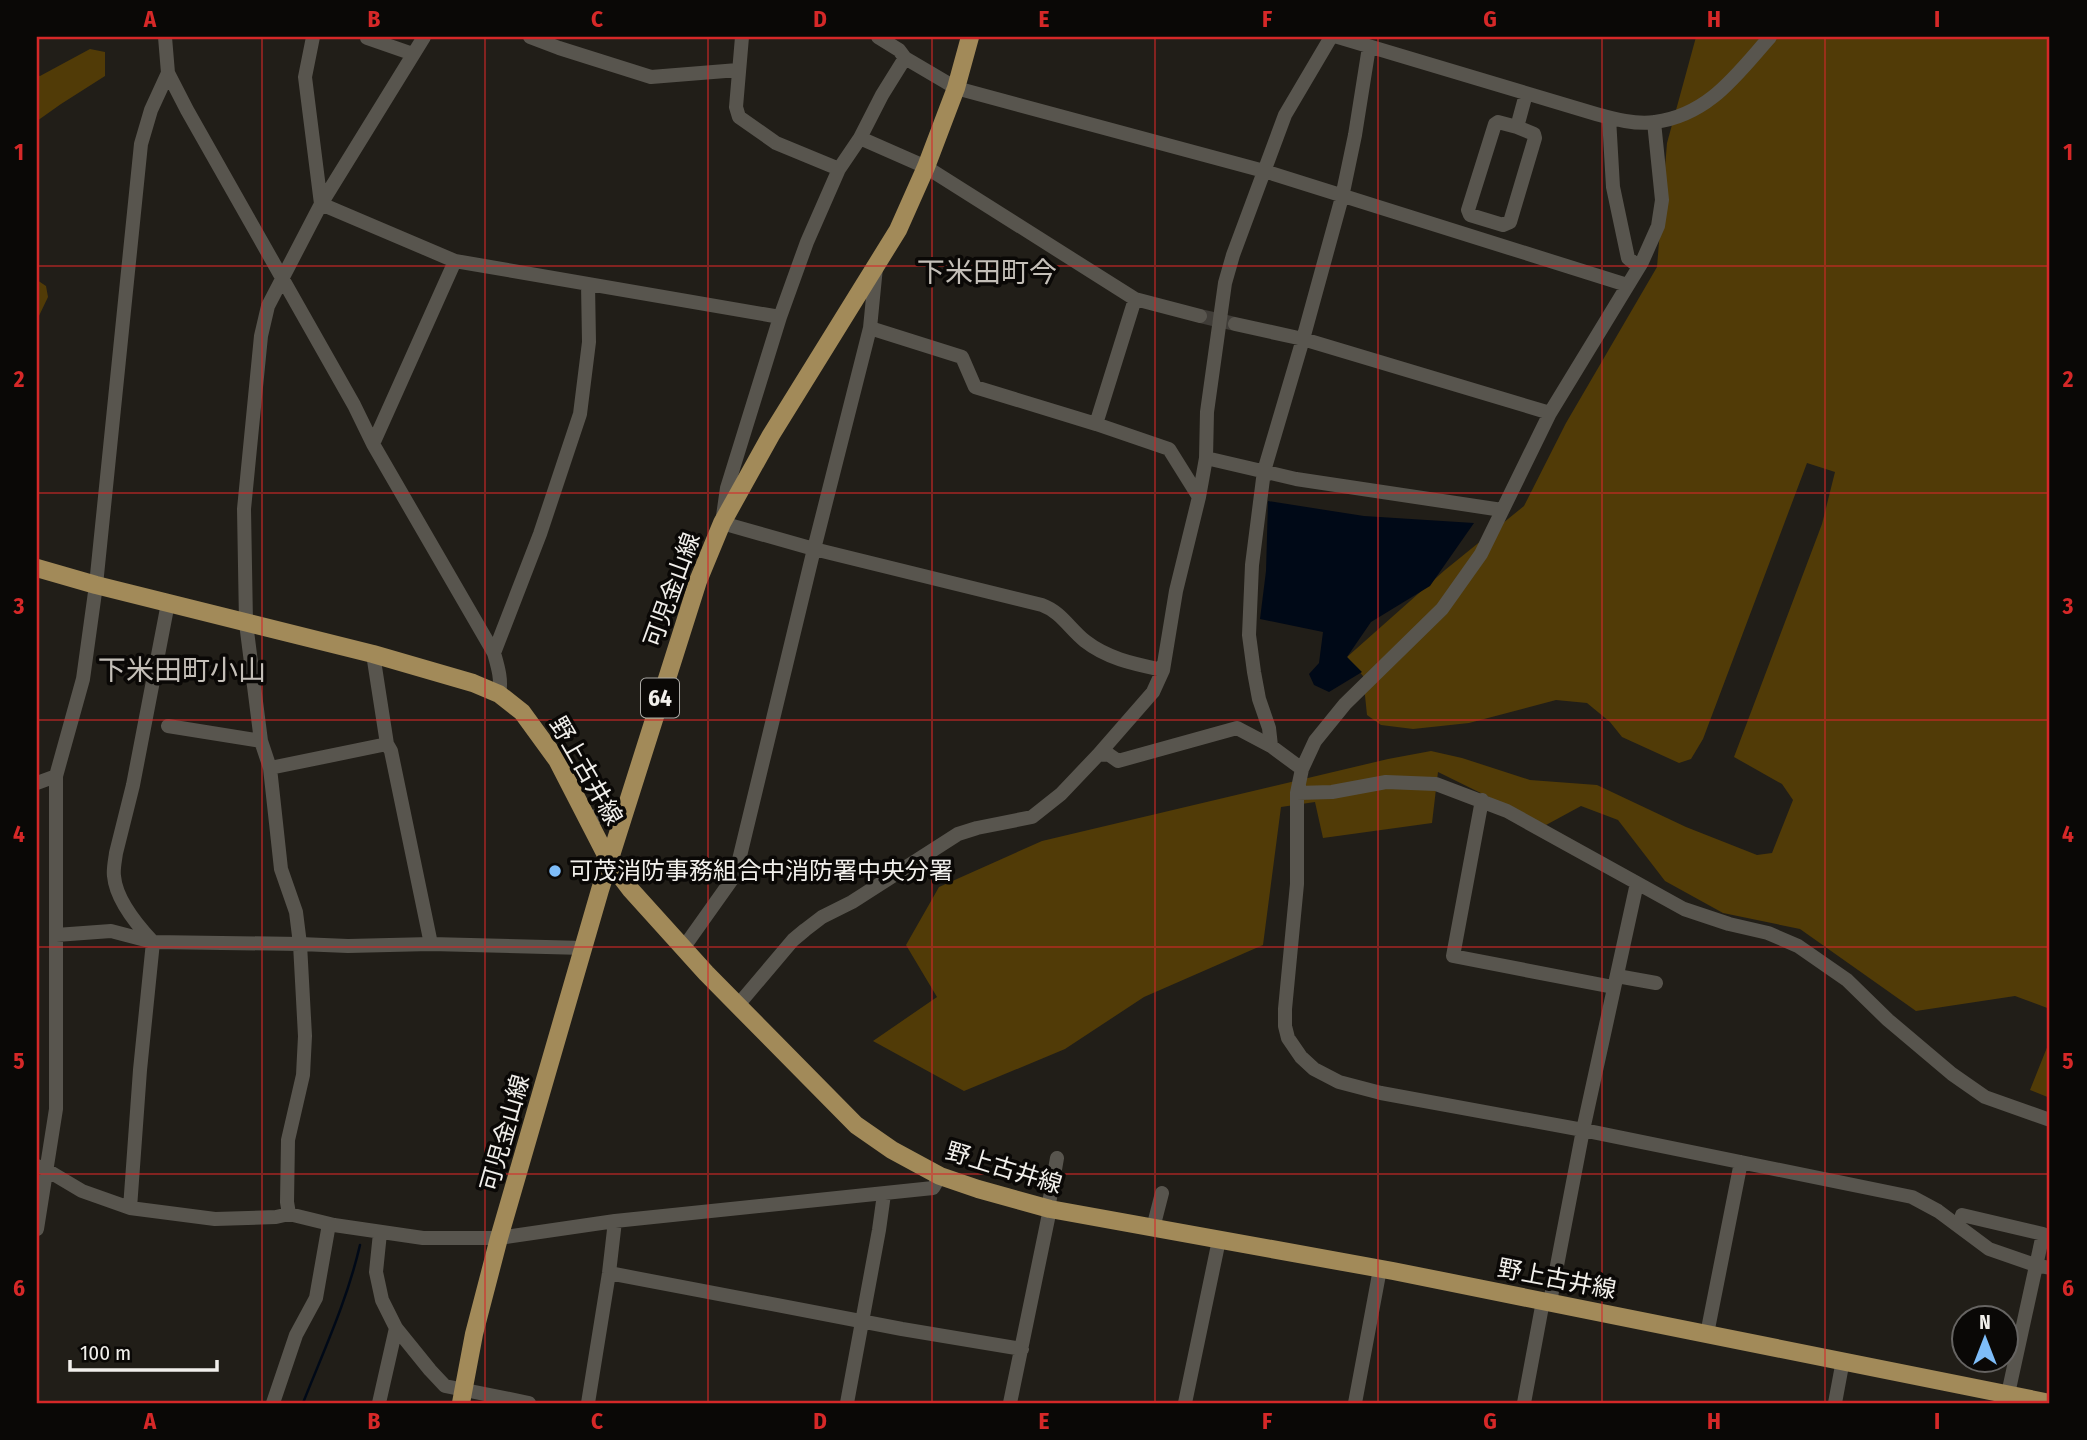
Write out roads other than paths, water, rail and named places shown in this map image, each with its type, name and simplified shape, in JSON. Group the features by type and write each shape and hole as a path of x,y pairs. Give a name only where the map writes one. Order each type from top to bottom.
{"main road":[{"name":"可児金山線","path":"462,1397 474,1334 499,1238 609,861 698,582 722,523 771,435 898,230 956,88 970,37"},
{"name":"野上古井線","path":"37,568 373,654 473,683 499,694 522,712 557,760 609,861 631,890 738,1005 856,1125 892,1150 940,1176 1049,1209 1380,1269 1843,1360 2007,1399 2050,1403"}],"street":[{"path":"165,37 168,73 354,405 373,444 494,653 500,671 499,694"},
{"path":"313,37 305,77 321,204"},
{"path":"369,37 367,38 413,54"},
{"path":"289,1214 288,1140 303,1075 305,1036 296,912 281,869 270,768 261,741 246,623 244,509 251,422 261,336 268,306 321,204 424,37"},
{"path":"530,37 651,77 738,69"},
{"path":"742,37 736,107 739,117 776,143 839,169"},
{"path":"878,37 899,50 905,58 956,88 1264,171 1627,285"},
{"path":"738,1005 793,940 821,918 852,902 958,834 1032,817 1061,794 1153,692 1163,670 1176,591 1206,458 1208,412 1225,283 1285,116 1331,37"},
{"path":"1338,37 1609,118 1654,122 1682,116 1705,104 1723,90 1770,37"},
{"path":"1271,746 1269,728 1256,685 1249,635 1252,565 1264,471 1342,197 1369,47"},
{"path":"905,58 860,138 839,169 807,242 779,317 727,488 722,523 814,549 1042,605 1054,610 1098,651 1125,662 1163,670"},
{"path":"37,1229 41,1168 56,1109 57,776 83,679 96,585 141,144 145,127 168,73"},
{"path":"1517,127 1526,94"},
{"path":"1609,118 1613,187 1628,258 1639,267"},
{"path":"1498,122 1517,127 1534,134 1535,138 1510,222 1503,225 1470,215 1468,210 1495,124 1498,122"},
{"path":"1654,122 1662,200 1658,226 1639,267 1550,413 1481,554 1442,609 1346,704 1315,741 1302,769 1297,793 1297,884 1285,1026 1289,1038 1301,1057 1314,1069 1339,1082 1381,1093 1583,1130 1912,1197 1938,1211 1989,1249 2050,1268"},
{"path":"860,138 926,167 1135,299 1200,316"},
{"path":"321,204 454,261 779,317"},
{"path":"373,444 454,261"},
{"path":"684,947 733,878 739,860 870,328 877,262"},
{"path":"494,653 540,534 580,414 589,342 588,284"},
{"path":"1096,424 1135,299"},
{"path":"1235,324 1303,339 1550,413"},
{"path":"870,328 962,357 975,387 1168,449 1199,497"},
{"path":"1206,458 1296,479 1502,510"},
{"path":"130,1208 153,942 117,892 113,874 168,603"},
{"path":"373,654 387,744 391,751 431,944"},
{"path":"168,726 261,741"},
{"path":"1098,755 1108,754 1118,761 1237,728 1271,746 1302,769"},
{"path":"270,768 387,744"},
{"path":"37,783 57,776"},
{"path":"1297,793 1332,792 1386,782 1436,784 1482,800 1507,811 1684,909 1768,933 1798,946 1847,980 1888,1020 1952,1074 1985,1097 2050,1120"},
{"path":"1482,800 1453,956 1615,982 1656,983"},
{"path":"586,817 607,816 627,805"},
{"path":"1524,1403 1637,883"},
{"path":"56,935 111,932 153,942 584,948"},
{"path":"1010,1403 1057,1158"},
{"path":"1707,1334 1741,1162"},
{"path":"41,1168 82,1191 130,1208 215,1219 276,1217 289,1214 329,1224 423,1238 499,1238 615,1221 884,1194 933,1188 940,1176"},
{"path":"1153,1228 1162,1193"},
{"path":"848,1403 884,1194"},
{"path":"1962,1215 2043,1234 2007,1399"},
{"path":"588,1403 615,1221"},
{"path":"274,1403 296,1335 316,1298 329,1224"},
{"path":"380,1233 376,1272 382,1300 396,1328 430,1370 445,1386 462,1397 529,1403"},
{"path":"1185,1403 1219,1240"},
{"path":"1355,1403 1380,1269"},
{"path":"609,1273 863,1322 1021,1349"},
{"path":"379,1403 396,1328"},
{"path":"1835,1403 1843,1360"}],"water":[{"path":"1268,501 1364,516 1474,523 1430,586 1371,622 1347,657 1362,672 1329,692 1314,685 1309,674 1319,663 1323,632 1260,619 1266,571"}],"waterway":[{"path":"303,1403 342,1306 360,1245"}],"tunnel":[{"path":"1200,316 1235,324"}],"place":[{"name":"可茂消防事務組合中消防署中央分署","path":"555,871"}],"district":[{"name":"下米田町今","path":"987,272"},
{"name":"下米田町小山","path":"182,670"}]}
